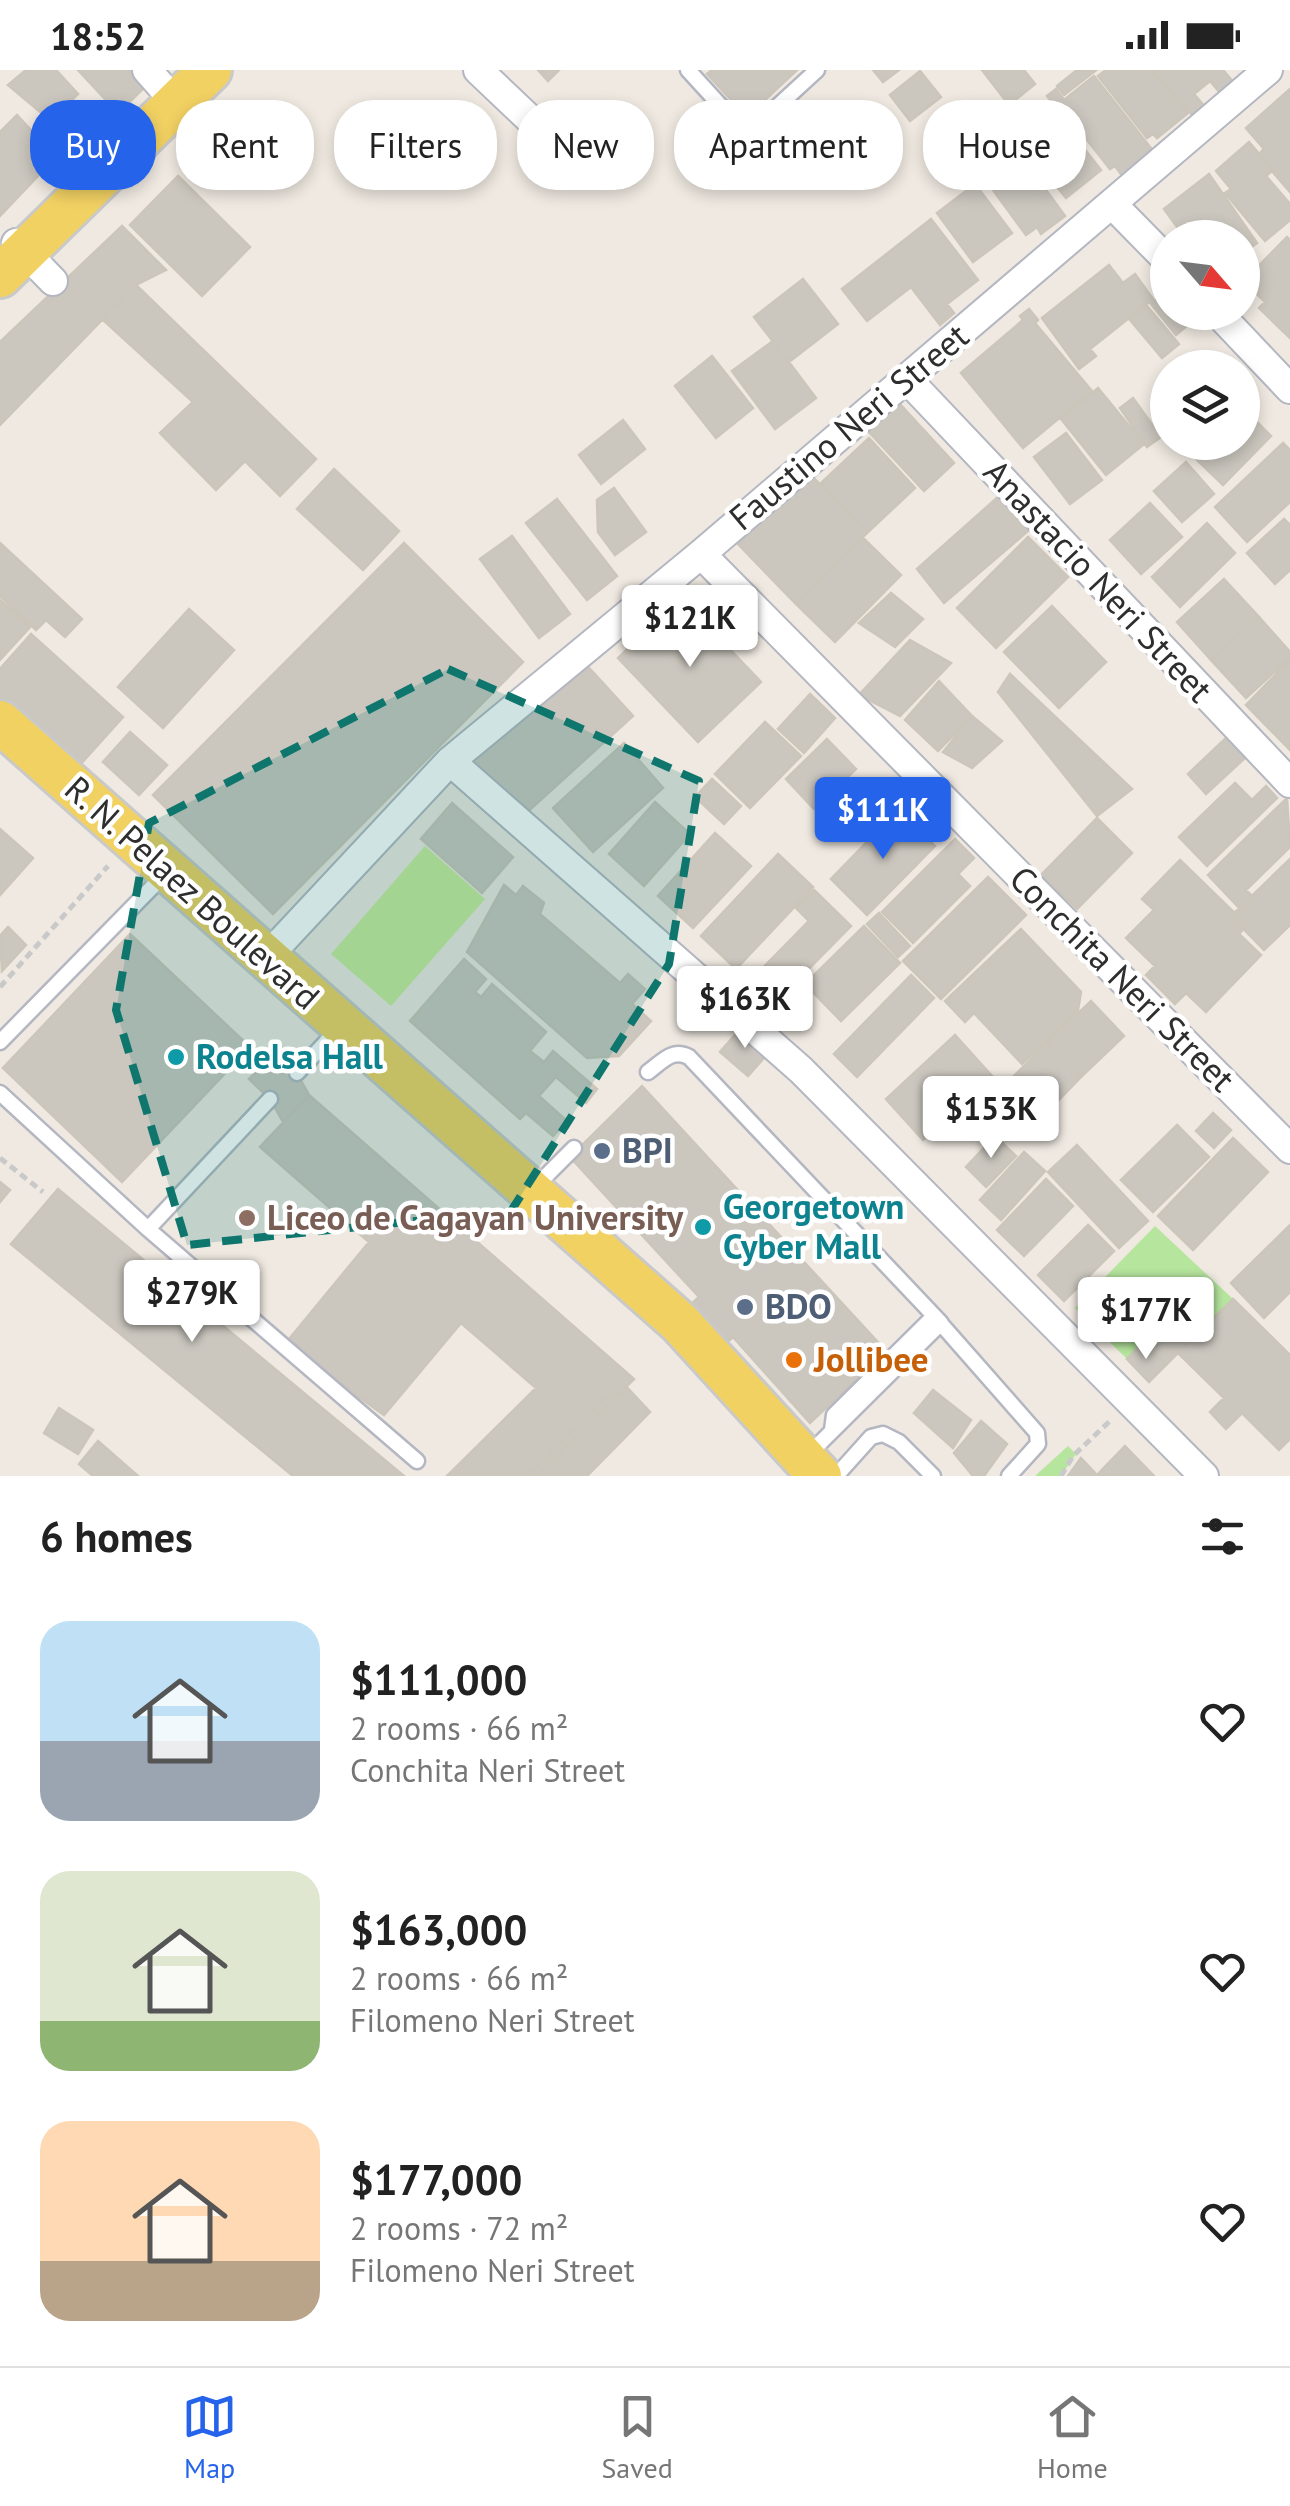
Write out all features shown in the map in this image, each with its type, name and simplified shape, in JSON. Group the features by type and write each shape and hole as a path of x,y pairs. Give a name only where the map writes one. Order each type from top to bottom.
{"main road":[{"path":"15,265 202,83"},
{"name":"R. N. Pelaez Boulevard","path":"0,722 341,1026 532,1190 680,1323 823,1460"}],"street":[{"path":"146,70 202,83"},
{"path":"478,70 517,106"},
{"name":"Faustino Neri Street","path":"266,958 450,761 701,554 1268,70"},
{"path":"1112,204 1150,243"},
{"path":"1233,330 1290,389"},
{"name":"Anastacio Neri Street","path":"907,379 1290,783"},
{"name":"Conchita Neri Street","path":"701,554 1290,1149"},
{"path":"450,761 788,1057 1204,1476"}],"lane":[{"path":"688,70 740,127 756,127 817,70"},
{"path":"0,1042 169,870"},
{"path":"296,1073 341,1026"},
{"path":"648,1072 672,1054 679,1052 689,1058 938,1320 1037,1433 1038,1444 1009,1476"},
{"path":"0,1093 148,1228 416,1461"},
{"path":"148,1228 270,1099"},
{"path":"532,1190 574,1148"},
{"path":"823,1460 938,1320"},
{"path":"823,1460 883,1434 899,1442 933,1476"}],"path":[{"path":"0,987 134,838"},
{"path":"0,1158 43,1192"},
{"path":"1061,1476 1076,1454 1130,1402"}],"highlighted area":[{"path":"448,669 699,781 669,964 511,1211 187,1245 116,1010 149,823"}],"green space":[{"path":"425,846 485,899 391,1006 331,954"},
{"path":"1155,1226 1233,1299 1210,1321 1201,1311 1211,1300 1188,1278 1171,1295 1163,1287 1158,1336 1147,1346 1142,1343 1127,1359 1075,1308"},
{"path":"1068,1446 1076,1454 1061,1476 1035,1476"}],"building":[{"path":"26,70 56,70 78,94 72,100 30,100 30,103 8,85"},
{"path":"78,70 129,70 145,87 132,100 106,100"},
{"path":"538,70 559,70 548,81"},
{"path":"712,70 797,70 765,100 731,100 707,74"},
{"path":"873,70 899,70 883,82"},
{"path":"982,70 1024,70 1035,84 1015,100 1005,100"},
{"path":"1077,70 1095,71 1064,95 1057,86"},
{"path":"1106,70 1151,70 1188,113 1157,138 1153,134 1147,138 1098,76"},
{"path":"1153,70 1223,70 1234,83 1221,94 1210,81 1194,94 1205,107 1194,117"},
{"path":"920,71 941,97 923,100 923,111 910,121 903,112 903,100 894,100 890,95"},
{"path":"1094,76 1154,152 1123,177 1115,166 1110,169 1086,138 1086,100 1064,100"},
{"path":"1056,89 1064,100 1050,100 1047,96"},
{"path":"1290,89 1290,192 1258,155 1264,149 1246,128"},
{"path":"17,115 30,129 30,184 0,216 0,132"},
{"path":"1249,142 1273,170 1266,176 1290,204 1290,220 1265,241 1260,235 1260,220 1248,220 1225,193 1231,189 1216,171"},
{"path":"1086,151 1101,170 1086,182"},
{"path":"1209,174 1241,220 1172,220 1164,209"},
{"path":"176,178 176,190 192,190 250,247 202,296 130,225"},
{"path":"967,190 980,190 1012,233 973,262 937,213"},
{"path":"993,190 1046,190 1065,216 1041,234 1037,227 1026,235"},
{"path":"1060,190 1076,190 1066,198"},
{"path":"931,219 978,280 947,304 954,313 940,325 911,287 867,321 842,289"},
{"path":"122,226 166,270 136,285 0,425 0,342"},
{"path":"1287,237 1290,240 1290,338 1260,309 1265,302 1260,297 1260,265"},
{"path":"1109,265 1123,283 1135,274 1150,295 1150,301 1090,349 1096,356 1079,369 1042,318"},
{"path":"803,279 838,324 789,362 754,317"},
{"path":"136,285 316,459 280,496 245,461 216,490 160,433 193,402 102,319"},
{"path":"1147,306 1150,330 1167,330 1179,344 1172,350 1155,350 1130,320"},
{"path":"1029,309 1038,320 1035,323 1092,391 1023,448 961,373 1023,320 1020,316"},
{"path":"773,341 816,398 775,429 732,371"},
{"path":"712,356 753,408 716,438 675,386"},
{"path":"1098,388 1144,444 1106,475 1061,419"},
{"path":"1133,398 1150,422 1150,445 1147,447 1120,408"},
{"path":"899,403 954,463 924,491 869,432"},
{"path":"623,420 645,449 601,484 579,455"},
{"path":"1260,425 1271,436 1260,447"},
{"path":"1066,433 1102,480 1070,504 1034,457"},
{"path":"869,438 915,488 867,533 821,483"},
{"path":"1283,443 1290,450 1290,502 1247,542 1215,507"},
{"path":"1197,460 1247,460 1223,485"},
{"path":"1186,462 1214,494 1182,522 1154,491"},
{"path":"334,469 399,531 363,570 297,509"},
{"path":"810,474 867,533 796,604 738,544"},
{"path":"614,488 646,532 615,555 598,532 597,500"},
{"path":"998,497 1028,531 944,603 917,569"},
{"path":"557,499 617,576 587,600 526,523"},
{"path":"1150,503 1182,537 1141,574 1110,540"},
{"path":"1284,519 1290,525 1290,570 1275,584 1247,553"},
{"path":"1207,523 1235,553 1180,607 1152,577"},
{"path":"512,536 570,614 539,638 480,559"},
{"path":"862,537 901,575 835,642 796,604"},
{"path":"1028,537 1068,577 996,648 957,608"},
{"path":"0,543 82,619 65,637 46,620 36,630 0,596"},
{"path":"404,543 523,662 273,914 153,795"},
{"path":"1224,579 1259,617 1211,660 1177,622"},
{"path":"891,593 923,619 895,647 859,623"},
{"path":"681,598 761,682 698,742 618,658"},
{"path":"0,600 30,627 0,660"},
{"path":"1052,606 1106,662 1059,708 1004,652"},
{"path":"189,609 234,650 163,728 118,687"},
{"path":"1259,617 1290,652 1290,658 1246,698 1211,660"},
{"path":"31,634 123,717 78,767 0,696 0,669"},
{"path":"910,640 951,663 900,716 859,695"},
{"path":"581,659 633,716 523,816 471,759"},
{"path":"1290,660 1290,750 1246,705"},
{"path":"1010,674 1132,789 1097,816 998,692"},
{"path":"939,681 972,716 938,751 905,720"},
{"path":"810,694 835,718 804,753 778,729"},
{"path":"972,716 1002,741 972,768 943,752"},
{"path":"765,722 801,756 750,808 715,774"},
{"path":"130,732 167,765 139,795 103,762"},
{"path":"1227,737 1246,757 1206,794 1188,774"},
{"path":"827,739 856,769 814,809 786,779"},
{"path":"624,743 663,788 593,852 553,808"},
{"path":"712,779 741,806 724,824 695,797"},
{"path":"1235,783 1252,800 1266,786 1277,798 1207,866 1179,837"},
{"path":"1287,798 1290,847 1246,890 1254,898 1242,911 1208,875"},
{"path":"655,802 690,834 644,886 609,854"},
{"path":"452,803 513,857 482,893 421,839"},
{"path":"898,810 935,846 867,915 831,879"},
{"path":"1097,818 1132,853 1077,909 1041,875"},
{"path":"0,829 33,858 0,895"},
{"path":"715,833 751,866 693,928 658,896"},
{"path":"955,839 974,858 958,874 970,886 913,943 882,912"},
{"path":"778,854 813,887 736,969 701,936"},
{"path":"1290,859 1290,925 1264,950 1231,916"},
{"path":"1180,860 1247,925 1239,934 1261,955 1206,1012 1186,993 1175,1004 1146,975 1155,966 1126,938 1154,910 1142,899"},
{"path":"988,877 1026,915 941,999 903,961"},
{"path":"504,885 516,895 523,886 544,903 540,914 620,983 628,974 645,989 632,1004 651,1021 619,1056 587,1058 467,952"},
{"path":"814,890 851,926 779,999 756,975 809,921 796,908"},
{"path":"879,913 910,946 898,957 867,924"},
{"path":"864,926 900,963 841,1021 805,984"},
{"path":"8,927 26,945 2,971 0,936"},
{"path":"1021,929 1081,992 1078,1010 1022,1064 974,1013 965,1022 945,1001"},
{"path":"130,934 250,1047 122,1182 3,1068"},
{"path":"464,959 486,979 475,992 481,997 492,984 546,1032 530,1051 544,1062 553,1051 597,1089 586,1103 556,1077 539,1096 567,1121 553,1136 526,1113 520,1119 410,1021"},
{"path":"911,975 934,998 857,1077 834,1054"},
{"path":"1091,1001 1124,1036 1081,1077 1047,1043"},
{"path":"743,1026 770,1051 748,1076 720,1052"},
{"path":"955,1035 992,1076 923,1140 886,1099"},
{"path":"1047,1043 1081,1077 1048,1111 1014,1076"},
{"path":"275,1052 297,1073 309,1095 283,1122 270,1099 249,1079"},
{"name":"Georgetown Cyber Mall","path":"642,1086 886,1351 810,1423 733,1337 722,1347 687,1308 699,1297 570,1157"},
{"path":"309,1095 634,1379 538,1476 447,1476 536,1388 461,1323 384,1415 285,1344 369,1242 260,1147"},
{"path":"1213,1113 1231,1130 1214,1148 1196,1131"},
{"path":"1177,1125 1209,1157 1153,1212 1121,1180"},
{"path":"995,1136 1016,1156 986,1187 966,1167"},
{"path":"1233,1138 1268,1172 1193,1250 1158,1216"},
{"path":"1077,1145 1148,1221 1119,1248 1048,1172"},
{"path":"1024,1152 1045,1171 1001,1220 980,1200"},
{"path":"1046,1179 1073,1206 1024,1256 997,1230"},
{"path":"0,1182 10,1190 0,1202"},
{"path":"58,1189 404,1476 293,1476 11,1244"},
{"path":"1088,1225 1114,1251 1064,1301 1038,1275"},
{"path":"1290,1225 1290,1292 1264,1318 1231,1283"},
{"path":"1188,1278 1211,1301 1201,1311 1210,1321 1166,1365 1147,1346 1158,1336 1134,1311 1149,1296 1150,1286 1164,1287 1171,1295"},
{"path":"1233,1299 1290,1355 1290,1439 1279,1450 1242,1413 1226,1429 1210,1412 1224,1398 1178,1353"},
{"path":"1143,1343 1166,1365 1149,1382 1127,1359"},
{"path":"622,1382 650,1412 587,1476 529,1476"},
{"path":"933,1390 971,1420 953,1448 914,1413"},
{"path":"59,1408 93,1430 78,1454 44,1433"},
{"path":"981,1421 1007,1444 984,1476 973,1476 954,1453"},
{"path":"98,1441 138,1476 93,1476 79,1464"},
{"path":"1125,1446 1154,1476 1097,1475"},
{"path":"1081,1458 1097,1475 1098,1476 1068,1476"}],"place":[{"name":"Rodelsa Hall","path":"176,1057"},
{"name":"BPI","path":"602,1151"},
{"name":"Liceo de Cagayan University","path":"247,1218"},
{"name":"Georgetown Cyber Mall","path":"703,1227"},
{"name":"BDO","path":"745,1307"},
{"name":"Jollibee","path":"794,1360"}]}
